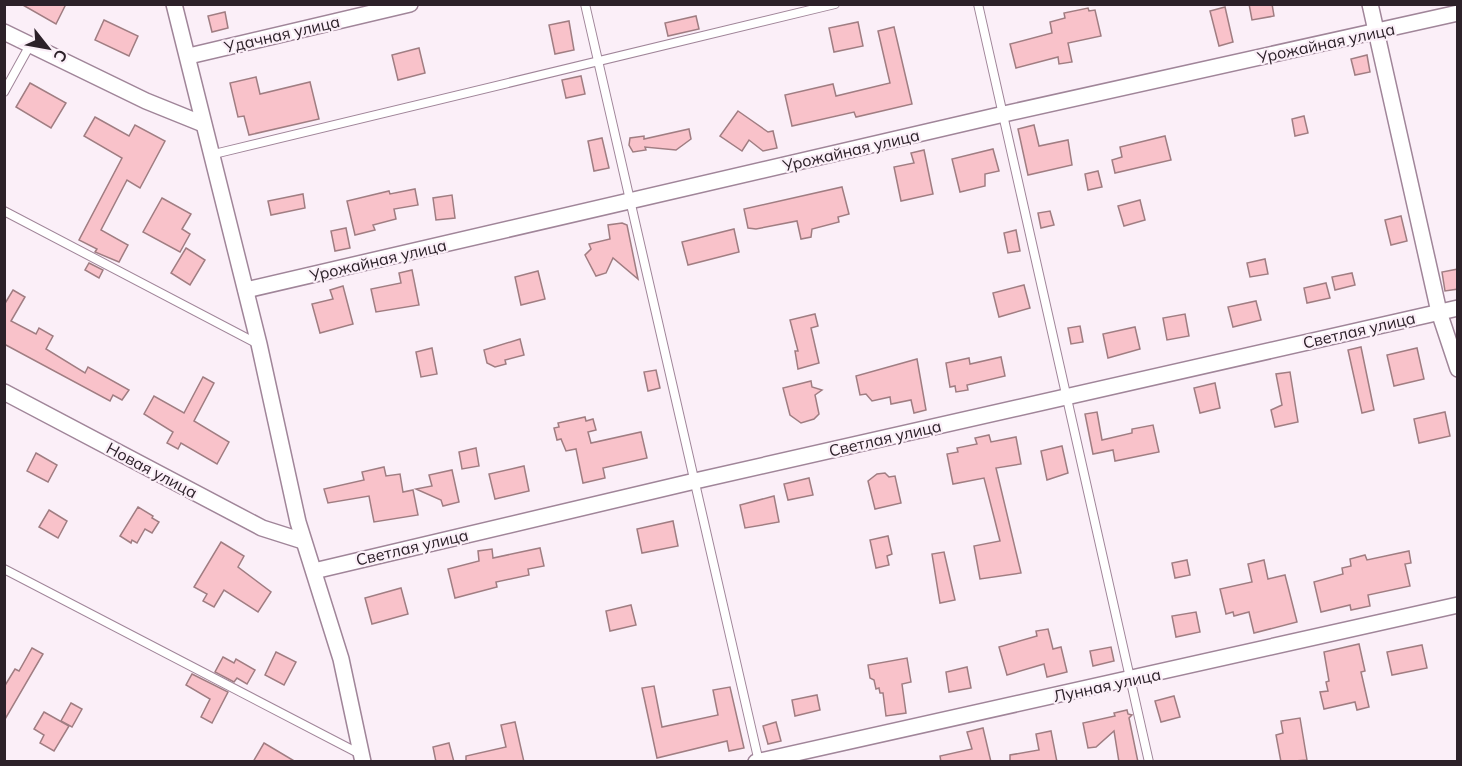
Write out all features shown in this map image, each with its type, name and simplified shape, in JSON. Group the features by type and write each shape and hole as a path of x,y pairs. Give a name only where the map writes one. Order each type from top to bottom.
{"street":[{"path":"174,4 189,56 210,155 260,344 303,541 341,659 363,759"},
{"name":"Удачная улица","path":"189,56 410,4"},
{"path":"1370,4 1439,312 1458,369"},
{"name":"Урожайная улица","path":"246,290 1004,114 1458,14"},
{"path":"4,32 146,101 203,124"},
{"name":"Светлая улица","path":"314,571 696,481 1458,308"},
{"name":"Новая улица","path":"4,392 262,528 303,541"},
{"name":"Лунная улица","path":"758,761 1458,605"}],"lane":[{"path":"585,4 629,202 696,481 758,761"},
{"path":"210,155 598,61 742,29 835,4"},
{"path":"978,4 1149,762"},
{"path":"4,92 30,45"},
{"path":"4,211 260,344"},
{"path":"4,569 363,759"}],"building":[{"path":"21,4 66,4 56,24"},
{"path":"1249,4 1272,4 1274,16 1252,20"},
{"path":"1225,7 1233,42 1219,46 1210,11"},
{"path":"1088,8 1089,11 1095,10 1101,36 1068,43 1072,62 1059,64 1058,57 1016,68 1010,44 1052,33 1050,22 1065,18 1064,13"},
{"path":"225,12 228,28 212,32 208,16"},
{"path":"696,16 699,29 668,36 665,23"},
{"path":"104,20 138,36 129,56 95,40"},
{"path":"569,21 574,50 555,54 549,25"},
{"path":"858,22 863,46 834,52 829,28"},
{"path":"894,27 912,104 856,117 854,112 792,126 785,95 833,84 836,96 890,83 878,31"},
{"path":"419,48 425,73 398,80 392,55"},
{"path":"1367,55 1370,72 1355,75 1351,59"},
{"path":"581,76 585,94 566,98 562,80"},
{"path":"256,77 260,94 310,82 319,119 249,135 244,116 238,117 230,83"},
{"path":"30,83 66,103 51,128 16,107"},
{"path":"738,111 768,132 773,131 777,148 763,151 749,140 742,151 720,136"},
{"path":"1304,116 1308,133 1295,136 1292,119"},
{"path":"95,117 129,136 135,125 165,141 140,188 127,180 101,230 128,245 119,262 95,252 97,249 79,240 122,158 84,136"},
{"path":"1034,125 1039,146 1068,140 1072,165 1028,175 1018,129"},
{"path":"689,129 691,139 676,150 645,147 646,150 633,152 629,145 630,138 644,136 644,139"},
{"path":"1165,136 1171,160 1115,173 1112,160 1122,157 1120,147"},
{"path":"602,138 609,168 594,171 588,141"},
{"path":"993,149 999,171 985,174 985,186 960,192 952,159"},
{"path":"924,150 933,194 901,201 894,167 914,163 911,153"},
{"path":"1098,171 1102,187 1088,190 1085,174"},
{"path":"842,187 849,214 838,217 839,222 812,229 811,237 801,239 797,221 756,229 748,228 744,209"},
{"path":"415,189 418,205 394,209 396,219 373,225 375,230 355,235 347,201 389,191 390,194"},
{"path":"303,194 305,208 271,215 268,201"},
{"path":"452,195 455,218 436,220 433,198"},
{"path":"162,198 191,214 182,229 190,234 180,252 143,232"},
{"path":"1140,200 1145,220 1124,226 1118,206"},
{"path":"1050,211 1054,225 1041,228 1038,213"},
{"path":"1401,216 1407,241 1391,245 1385,220"},
{"path":"622,223 627,225 638,279 613,258 606,273 596,276 585,255 591,249 589,244 610,239 608,225"},
{"path":"346,228 350,248 335,251 331,231"},
{"path":"734,229 739,252 688,265 682,242"},
{"path":"1016,230 1020,251 1008,253 1004,233"},
{"path":"186,248 205,260 190,285 171,273"},
{"path":"1265,259 1268,274 1250,277 1247,263"},
{"path":"89,263 103,270 99,278 85,270"},
{"path":"1458,269 1458,289 1445,291 1442,272"},
{"path":"412,270 419,305 376,312 371,289 401,283 399,273"},
{"path":"538,271 545,299 521,305 515,277"},
{"path":"1352,273 1355,285 1335,290 1332,277"},
{"path":"1326,283 1330,298 1307,303 1304,288"},
{"path":"1024,285 1030,308 999,317 993,293"},
{"path":"343,286 353,324 320,333 312,304 333,299 330,290"},
{"path":"13,290 25,297 11,321 36,334 39,328 53,336 46,349 85,373 88,367 129,390 122,400 113,395 110,401 4,344 4,305"},
{"path":"1256,301 1261,320 1233,327 1228,307"},
{"path":"815,314 818,326 811,328 819,363 798,369 795,351 798,351 790,320"},
{"path":"1185,314 1189,336 1167,340 1163,318"},
{"path":"1080,326 1083,342 1071,344 1068,328"},
{"path":"1135,327 1140,349 1108,358 1103,334"},
{"path":"520,339 524,355 505,360 506,364 495,367 487,363 484,350"},
{"path":"1361,347 1374,410 1362,413 1348,350"},
{"path":"432,348 437,374 421,377 416,352"},
{"path":"1417,348 1424,379 1394,386 1387,355"},
{"path":"1001,357 1005,376 967,385 968,390 956,392 955,386 950,387 946,363 969,358 970,364"},
{"path":"917,359 926,410 914,413 911,400 891,404 890,397 872,401 866,394 860,395 856,376"},
{"path":"656,370 660,388 648,391 644,372"},
{"path":"1290,372 1298,422 1275,427 1271,410 1282,405 1276,374"},
{"path":"203,377 214,383 194,421 229,442 217,464 181,443 178,449 167,443 173,432 144,414 154,396 184,413"},
{"path":"811,381 812,387 822,390 815,395 819,414 814,419 801,423 790,415 783,388"},
{"path":"1215,383 1220,408 1200,413 1194,388"},
{"path":"1097,412 1102,440 1132,433 1132,429 1153,425 1159,452 1115,461 1113,450 1093,454 1085,414"},
{"path":"1445,412 1450,436 1419,443 1414,419"},
{"path":"585,417 586,421 593,419 596,430 588,432 591,443 641,432 647,458 603,468 605,478 583,483 576,449 566,451 561,439 557,440 554,428 559,427 558,423"},
{"path":"989,435 991,442 1016,437 1021,464 996,468 1021,573 980,579 974,546 1000,541 984,478 953,484 947,454 958,452 957,448 977,444 975,438"},
{"path":"1062,446 1068,473 1047,480 1041,451"},
{"path":"476,448 479,466 462,469 459,452"},
{"path":"36,453 57,465 48,482 27,471"},
{"path":"524,466 529,491 495,499 489,474"},
{"path":"384,467 386,476 400,474 403,492 413,490 418,515 374,522 369,496 328,503 324,489 364,480 362,472"},
{"path":"452,470 459,502 443,506 441,500 416,489 432,486 429,475"},
{"path":"885,473 889,477 895,476 901,503 875,509 868,481 877,474"},
{"path":"809,478 813,495 788,500 784,484"},
{"path":"774,496 779,522 745,528 740,505"},
{"path":"138,507 159,522 152,533 145,529 137,543 132,540 131,543 120,536"},
{"path":"49,510 67,521 58,538 39,527"},
{"path":"673,521 678,546 642,553 637,529"},
{"path":"888,536 892,554 887,556 889,565 876,568 870,540"},
{"path":"221,542 244,556 238,567 271,592 258,612 224,590 214,607 203,601 207,594 194,587"},
{"path":"540,548 544,566 528,569 529,575 496,582 497,587 455,598 448,569 479,561 478,551 492,549 493,558"},
{"path":"1409,551 1411,563 1405,564 1410,586 1368,595 1370,606 1351,610 1350,605 1321,612 1314,582 1343,574 1342,568 1351,566 1350,559 1365,555 1367,560"},
{"path":"944,552 955,600 940,603 932,554"},
{"path":"1187,560 1190,575 1175,578 1172,563"},
{"path":"1264,560 1268,579 1285,575 1297,622 1254,633 1249,612 1234,616 1233,612 1226,614 1220,589 1252,582 1248,564"},
{"path":"401,588 408,614 372,624 365,598"},
{"path":"631,605 636,625 610,631 606,611"},
{"path":"1196,612 1200,632 1176,637 1172,616"},
{"path":"1048,629 1053,649 1061,647 1067,672 1047,677 1044,664 1007,675 999,647 1037,636 1036,631"},
{"path":"1359,644 1365,671 1361,672 1369,707 1357,710 1355,702 1324,709 1320,692 1328,691 1326,682 1329,681 1324,652"},
{"path":"1422,645 1427,668 1392,675 1387,652"},
{"path":"1111,647 1114,661 1093,666 1090,651"},
{"path":"32,648 43,654 4,721 4,687 15,669 19,671"},
{"path":"276,652 296,662 284,685 265,675"},
{"path":"223,657 234,663 236,659 255,670 247,684 237,678 234,682 215,672"},
{"path":"907,658 911,682 902,684 906,713 886,716 883,693 880,693 879,688 876,689 874,680 870,678 868,665"},
{"path":"967,667 971,688 949,692 946,672"},
{"path":"192,674 228,692 212,723 201,717 210,699 186,685"},
{"path":"654,686 662,727 718,715 713,690 730,687 744,748 729,751 727,741 657,758 642,688"},
{"path":"817,695 820,710 795,716 792,700"},
{"path":"1174,696 1180,717 1161,722 1155,701"},
{"path":"71,703 82,709 72,727 61,721"},
{"path":"1127,710 1128,714 1132,715 1129,718 1138,762 1119,762 1114,731 1096,747 1088,748 1083,723 1115,716 1114,713"},
{"path":"44,712 69,726 54,751 40,743 44,735 34,729"},
{"path":"1300,718 1307,760 1281,762 1276,735 1283,733 1281,721"},
{"path":"515,722 524,762 466,762 466,756 506,747 501,725"},
{"path":"776,722 781,741 768,744 763,726"},
{"path":"983,728 991,762 941,762 940,756 972,749 967,732"},
{"path":"1051,731 1057,762 1010,762 1010,755 1039,750 1036,734"},
{"path":"264,743 296,762 253,762"},
{"path":"449,743 454,762 436,762 433,747"}]}
